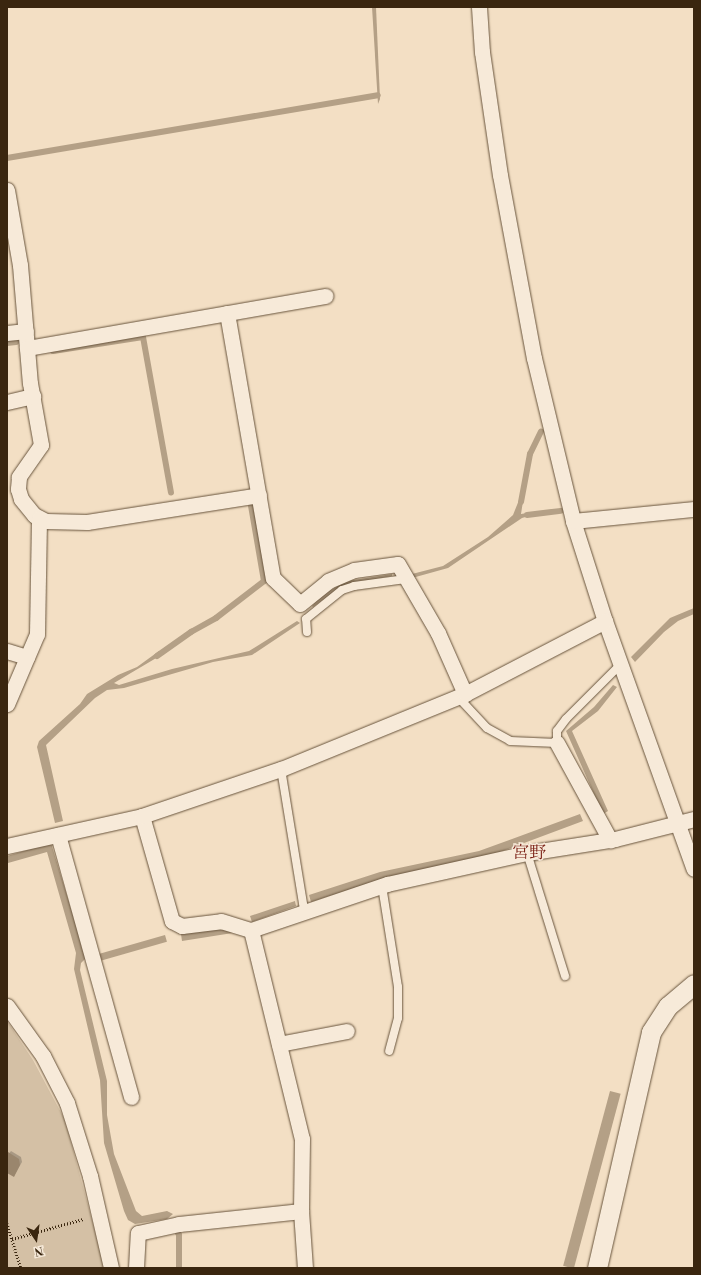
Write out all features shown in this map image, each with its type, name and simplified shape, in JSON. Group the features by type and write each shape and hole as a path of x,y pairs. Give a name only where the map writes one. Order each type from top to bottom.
{"street":[{"path":"479,7 482,52 502,182 534,358 573,521 620,665 694,869"},
{"path":"7,190 20,265 27,348 41,445 19,477 18,489 21,499 39,518 46,521 87,522 259,495"},
{"path":"27,348 325,296"},
{"path":"227,313 273,578 300,604 328,581 354,570 398,564 438,633 461,696"},
{"path":"7,333 26,331"},
{"path":"7,402 33,396"},
{"path":"573,521 694,509"},
{"path":"7,704 37,634 39,518"},
{"path":"7,845 142,816 281,769 461,696 605,621"},
{"path":"7,651 27,657"},
{"path":"557,743 610,840"},
{"path":"142,816 172,921 182,926 221,921 252,930 304,910 382,886 527,853 610,840 694,819"},
{"path":"58,835 131,1097"},
{"path":"252,930 302,1139 301,1211 305,1268"},
{"path":"597,1268 651,1032 668,1006 694,984"},
{"path":"7,1006 43,1056 67,1103 99,1214 111,1268"},
{"path":"279,1044 347,1031"},
{"path":"136,1268 138,1233 179,1224 301,1211"}],"lane":[{"path":"306,632 306,619 342,590 354,586 406,580"},
{"path":"461,696 487,728 510,741 557,743 557,731 566,719 620,665"},
{"path":"281,769 304,910"},
{"path":"527,853 565,976"},
{"path":"382,886 398,987 398,1018 389,1051"}],"path":[{"path":"12,1239 99,1214"},
{"path":"7,1223 21,1268"}],"shaded area":[{"path":"372,7 376,7 380,99 378,104"},
{"path":"521,495 524,495 521,514 534,512 532,515 522,518 448,568 412,578 412,574 443,566 488,537 513,515"},
{"path":"392,574 392,576 344,585 313,607 312,606 322,595 347,581"},
{"path":"694,608 694,614 678,621 664,632 635,662 631,657 670,618"},
{"path":"297,621 300,623 252,655 213,662 124,688 107,690 95,698 46,745 63,821 55,823 37,747 39,741 80,704 87,694 118,675 137,667 159,651 163,651 163,654 114,683 119,685 172,669 249,651"},
{"path":"613,685 617,687 598,711 572,731 608,811 603,814 566,731 594,707"},
{"path":"580,814 583,821 500,852 376,881 311,902 309,895 380,872 479,851"},
{"path":"51,843 86,958 81,963 80,970 107,1081 107,1115 114,1154 136,1211 142,1216 167,1211 173,1214 167,1219 135,1224 128,1220 124,1211 104,1143 100,1080 74,969 76,953 47,852 8,863 7,856"},
{"path":"295,901 296,906 252,922 250,916"},
{"path":"210,929 235,929 239,932 182,941 181,934"},
{"path":"165,935 167,942 102,960 100,954"},
{"path":"7,1021 33,1060 65,1120 105,1268 7,1268"},
{"path":"610,1091 621,1094 574,1268 563,1266"}],"building":[{"path":"8,1152 19,1159 20,1165 14,1177 7,1173"}],"waterway":[{"path":"7,158 378,95"},
{"path":"53,351 143,337 171,493"},
{"path":"7,343 16,342"},
{"path":"521,502 530,454 541,431"},
{"path":"157,656 191,632 216,618 264,581 251,506"},
{"path":"527,515 561,511"},
{"path":"174,1225 179,1235 179,1268"}],"district":[{"name":"宮野","path":"529,854"}]}
